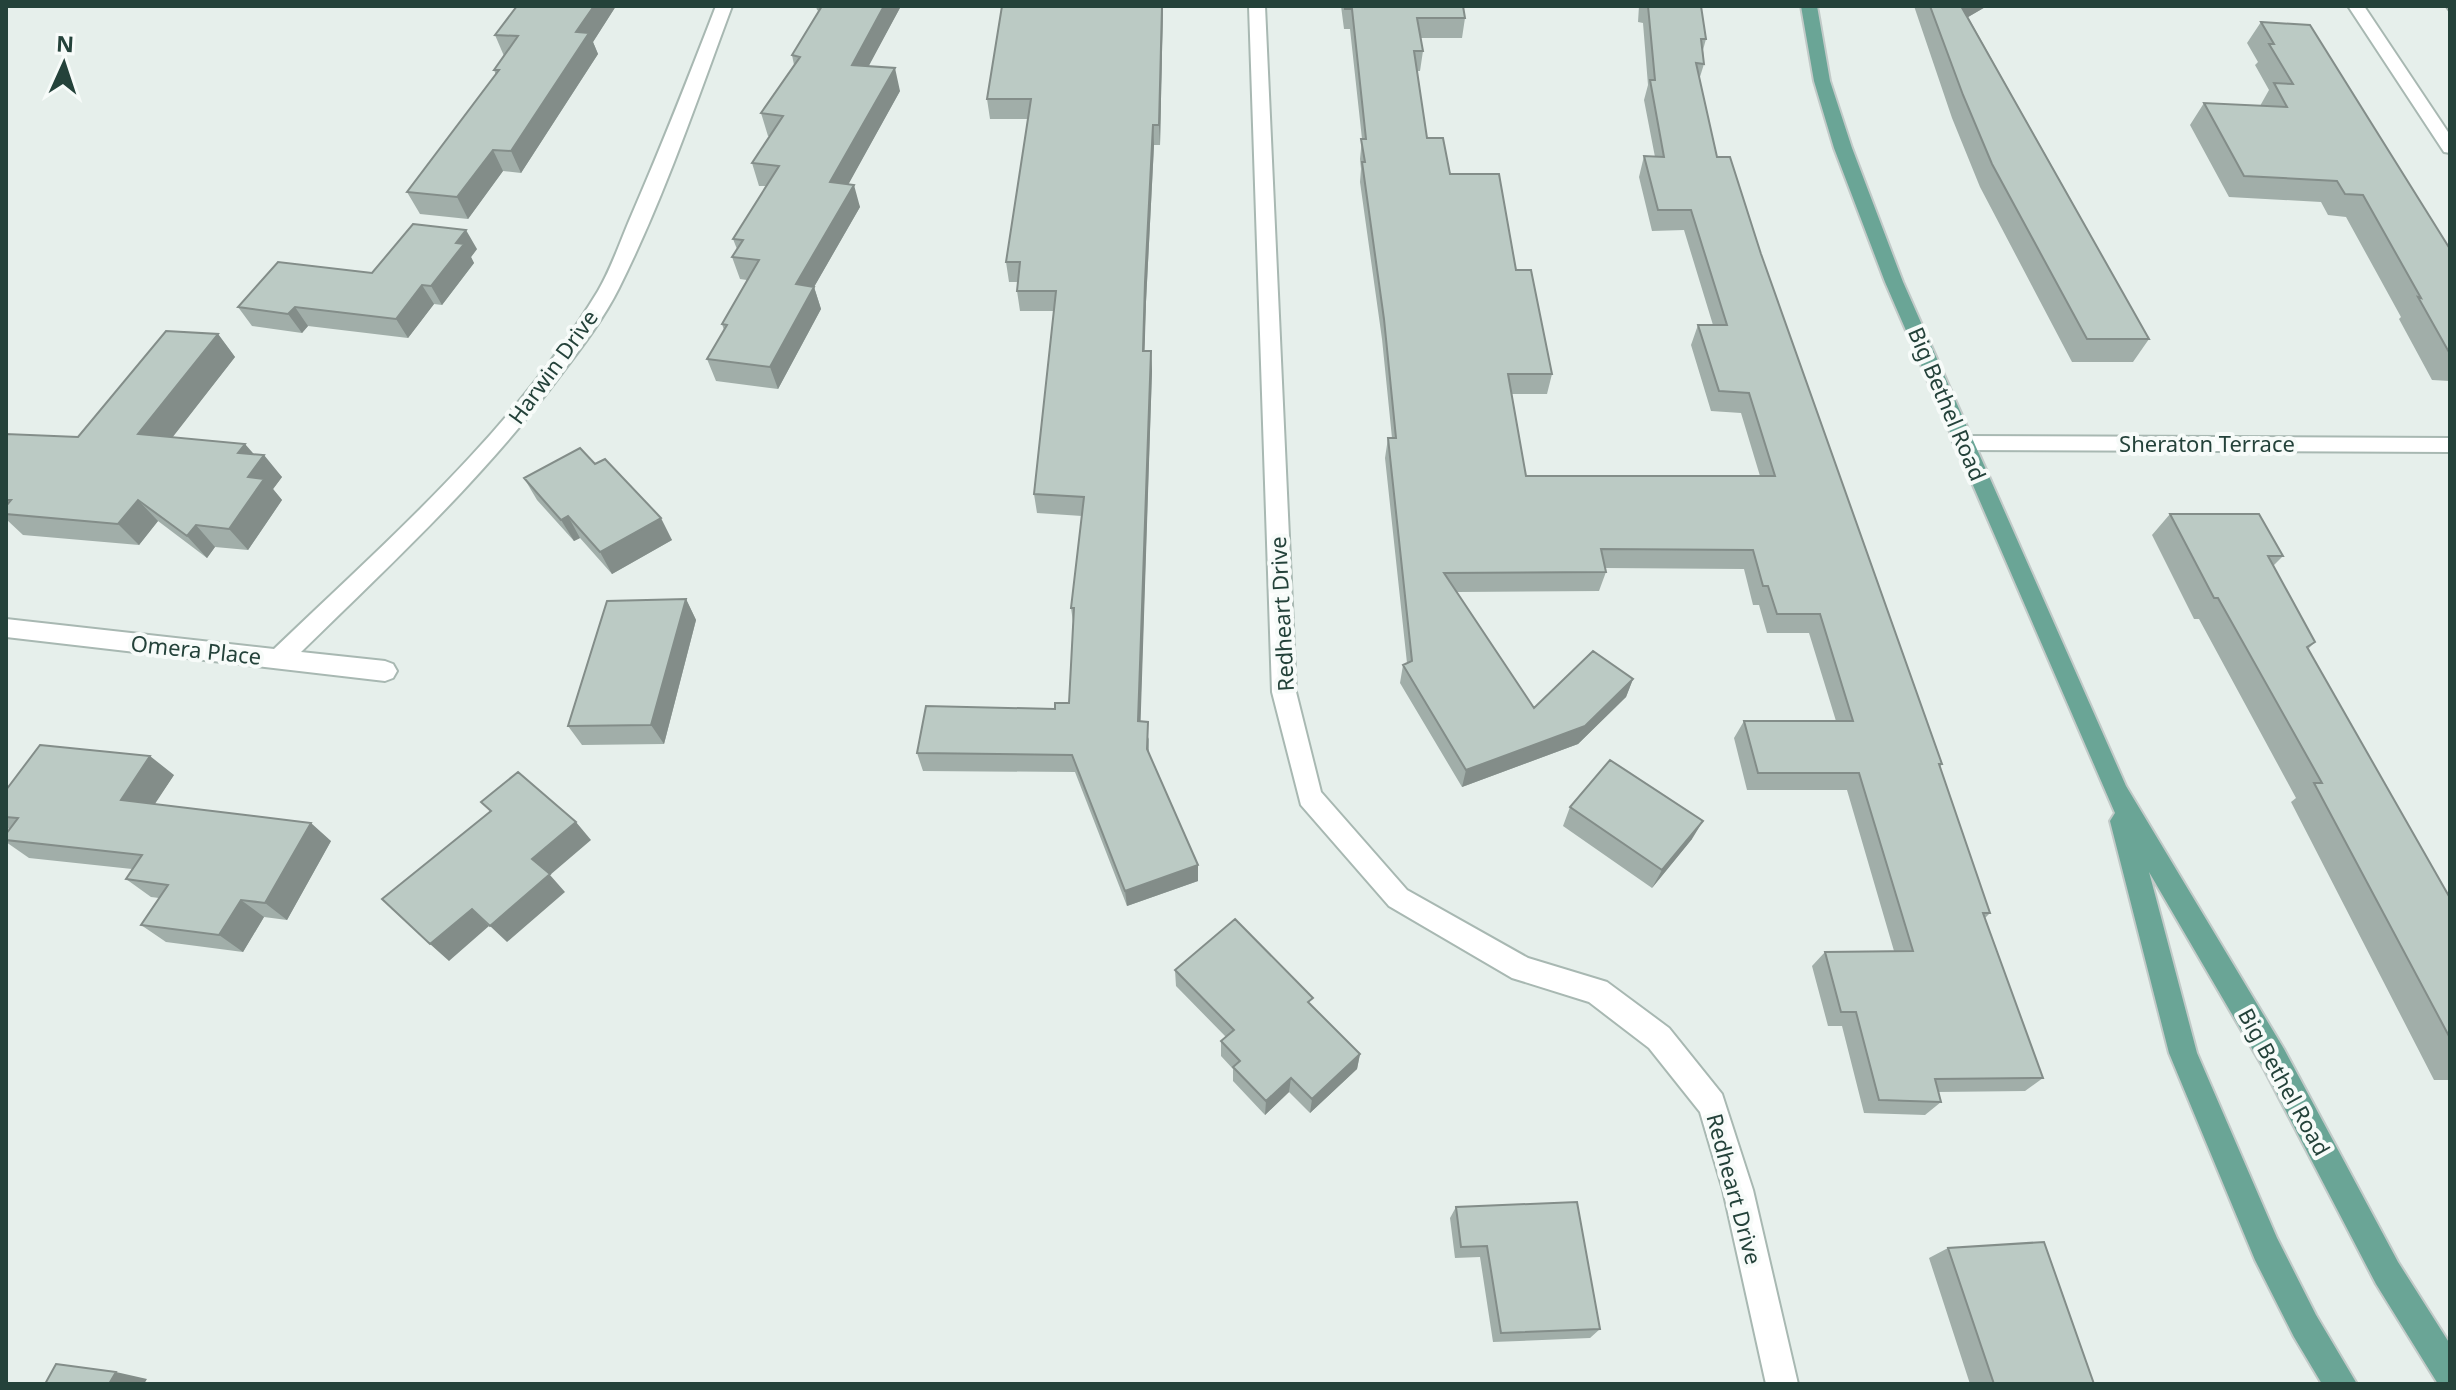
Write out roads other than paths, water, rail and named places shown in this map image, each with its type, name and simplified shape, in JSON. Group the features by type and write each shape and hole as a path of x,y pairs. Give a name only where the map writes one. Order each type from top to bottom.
{"main road":[{"name":"Big Bethel Road","path":"1809,6 1822,81 1843,148 1894,282 2116,792 2274,1059 2387,1273 2450,1373"},
{"name":"Big Bethel Road","path":"2116,792 2183,1053 2266,1249 2305,1326 2341,1384"}],"street":[{"name":"Harwin Drive","path":"279,659 446,497 521,414 569,350 609,289 675,135 724,6"},
{"name":"Redheart Drive","path":"1257,6 1284,692 1310,797 1398,898 1522,969 1597,991 1659,1038 1695,1082 1712,1104 1738,1190 1782,1384"},
{"path":"2356,6 2450,148"},
{"name":"Sheraton Terrace","path":"1963,443 2450,445"},
{"name":"Omera Place","path":"6,628 385,671"}]}
